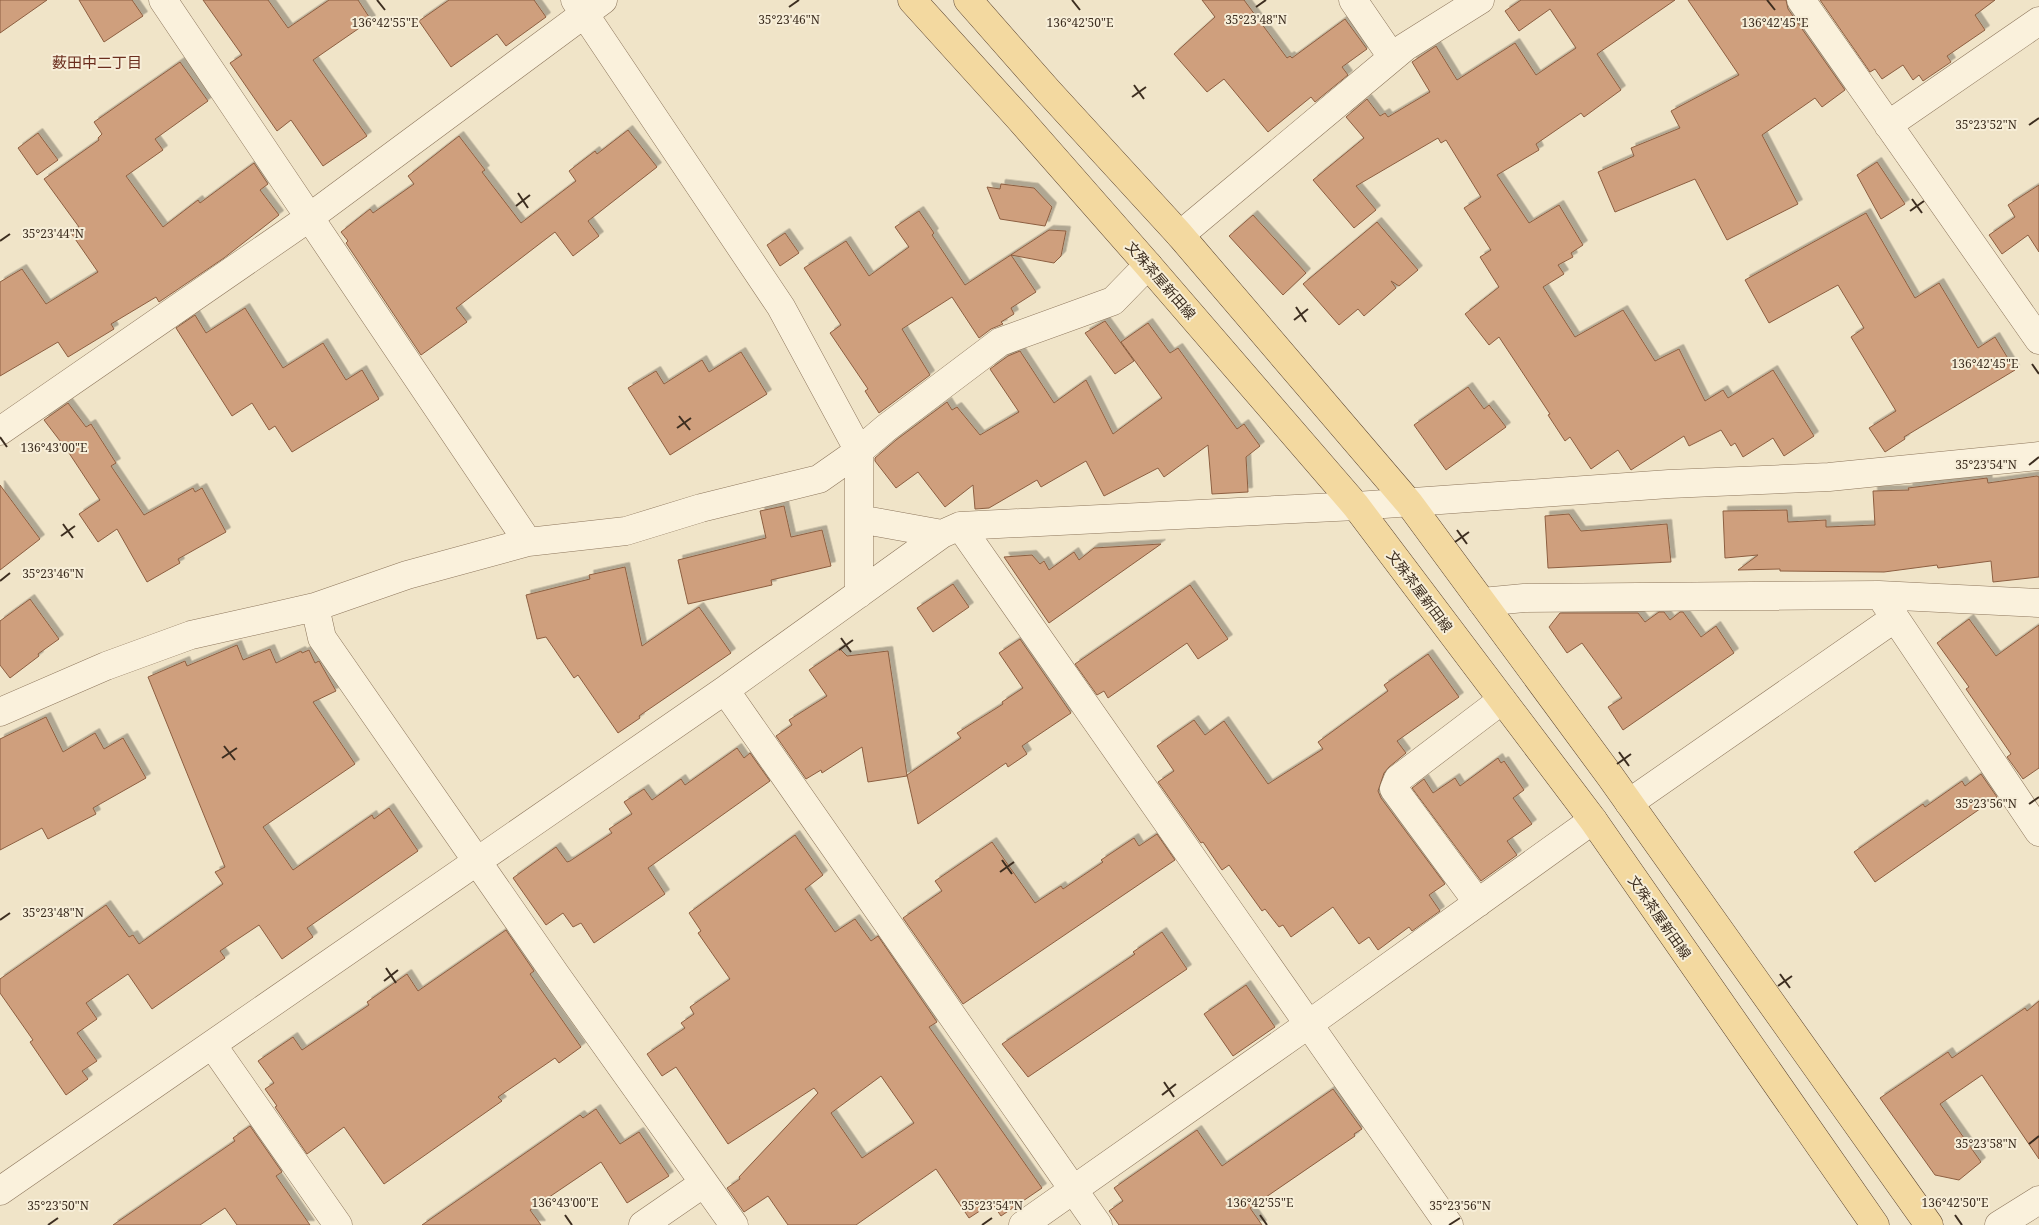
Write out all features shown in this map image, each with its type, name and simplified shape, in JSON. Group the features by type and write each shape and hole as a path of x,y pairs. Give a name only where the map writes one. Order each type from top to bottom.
{"main road":[{"name":"文殊茶屋新田線","path":"912,0 1148,265 1356,506 1593,820 1875,1225"},
{"path":"968,0 1048,91 1180,235 1409,503 1629,803 1929,1225"}],"street":[{"path":"164,0 528,542"},
{"path":"1353,0 1392,57"},
{"path":"1180,235 1392,57 1480,0"},
{"path":"1801,0 2039,340"},
{"path":"0,431 310,217 588,5 782,307 858,451 859,594"},
{"path":"1888,125 2039,21"},
{"path":"0,712 106,666 191,635 316,607 407,575 528,542 626,531 701,508 819,479 1000,342 1112,301 1148,265"},
{"path":"859,520 951,530 1409,503 1669,484 1829,477 2039,456"},
{"path":"0,1191 213,1046 725,690 951,530"},
{"path":"951,530 1310,1024 1448,1225"},
{"path":"1879,595 2039,832"},
{"path":"1482,602 1524,598 1879,595 2039,603"},
{"path":"316,607 322,638 478,860 556,975 734,1225"},
{"path":"1629,803 1895,618"},
{"path":"725,690 1098,1225"},
{"path":"1478,903 1394,789 1398,779 1502,700"},
{"path":"1023,1225 1310,1024 1593,820"},
{"path":"213,1046 338,1225"},
{"path":"643,1225 704,1183"},
{"path":"1999,1225 2039,1200"}],"building":[{"path":"0,0 47,0 0,33"},
{"path":"79,0 132,0 143,16 104,42"},
{"path":"203,0 268,0 288,28 329,0 358,0 371,20 313,60 367,136 323,166 291,120 277,131 230,63 242,55"},
{"path":"449,0 534,0 546,17 506,46 497,34 451,67 419,21"},
{"path":"1202,0 1244,0 1287,58 1290,56 1292,58 1345,19 1367,49 1342,67 1348,75 1315,102 1311,97 1268,132 1224,79 1207,92 1174,54 1215,17"},
{"path":"1521,0 1675,0 1597,54 1621,90 1584,117 1581,113 1536,144 1539,150 1497,175 1529,223 1559,205 1583,245 1571,253 1573,257 1558,265 1564,274 1543,287 1575,337 1623,310 1655,361 1679,349 1705,401 1723,390 1728,398 1773,370 1814,436 1784,456 1773,438 1743,457 1735,443 1731,446 1721,430 1689,446 1684,436 1631,470 1618,450 1591,469 1570,437 1565,441 1548,415 1550,414 1499,337 1489,345 1465,314 1499,287 1480,257 1491,250 1464,208 1481,197 1446,140 1441,143 1438,138 1356,186 1376,210 1354,228 1313,180 1364,138 1346,117 1367,99 1380,116 1385,113 1388,117 1430,92 1412,62 1436,46 1457,80 1515,43 1536,75 1576,48 1550,9 1519,31 1505,11"},
{"path":"1688,0 1786,0 1788,9 1845,90 1822,107 1815,98 1762,135 1798,204 1727,240 1695,179 1615,212 1598,172 1634,156 1631,148 1680,128 1671,111 1739,75"},
{"path":"1820,0 1995,0 1975,15 1985,30 1947,56 1951,62 1923,81 1919,75 1913,80 1903,65 1882,79 1875,69 1870,72"},
{"path":"180,62 208,101 155,139 163,150 126,176 163,227 198,200 200,203 254,163 268,184 260,190 279,215 224,258 159,302 156,297 111,324 114,329 68,357 58,342 0,376 0,282 22,269 46,304 98,272 71,233 79,227 44,179 99,140 98,138 102,134 94,122"},
{"path":"628,130 657,167 588,221 599,236 573,256 555,232 456,308 467,322 421,355 346,243 348,241 341,232 370,209 373,213 414,184 408,176 459,136 485,170 482,172 521,223 576,181 569,171 595,151 597,154"},
{"path":"38,133 58,160 37,175 18,148"},
{"path":"1877,162 1905,204 1881,219 1857,175"},
{"path":"1001,184 1034,188 1052,207 1045,226 1000,219 987,187 1000,189"},
{"path":"2039,185 2039,252 2028,235 2002,254 1989,235 2015,217 2008,205"},
{"path":"919,211 934,233 932,235 965,285 1049,230 1066,231 1061,256 1054,263 1011,255 1036,292 1011,308 1014,314 1001,322 1003,324 991,329 979,338 952,297 902,329 930,375 879,413 865,391 868,389 830,333 841,325 804,268 846,241 869,276 909,247 895,227"},
{"path":"1866,213 1915,298 1939,283 1978,348 1995,337 2015,370 1904,437 1905,439 1885,452 1869,428 1896,411 1851,337 1864,328 1838,285 1769,323 1745,280"},
{"path":"1253,215 1306,273 1283,295 1229,236"},
{"path":"1377,222 1418,270 1399,286 1391,281 1396,288 1364,316 1358,309 1339,325 1303,284"},
{"path":"785,233 799,253 780,266 767,245"},
{"path":"245,308 283,368 323,343 346,380 362,370 379,399 292,452 275,426 269,430 252,403 232,416 176,328 195,315 206,333"},
{"path":"1105,321 1134,361 1115,374 1085,333"},
{"path":"1148,323 1170,353 1178,348 1237,429 1244,424 1260,446 1246,457 1248,492 1212,494 1208,445 1164,477 1158,468 1104,496 1086,461 1041,487 1037,480 989,508 975,509 973,485 945,507 918,472 896,488 875,461 875,458 896,440 947,402 952,410 957,407 980,435 1019,412 990,369 1008,356 1020,351 1054,403 1086,380 1113,434 1162,398 1121,342"},
{"path":"741,352 767,394 670,455 628,388 656,371 664,384 702,360 709,372"},
{"path":"1468,387 1484,409 1489,405 1506,427 1446,470 1414,425"},
{"path":"68,403 86,427 91,424 116,463 111,466 144,515 193,488 195,492 202,488 226,532 178,559 180,563 147,582 117,529 98,542 79,514 100,500 67,450 44,420"},
{"path":"2039,477 2039,577 1993,582 1991,561 1938,568 1937,565 1884,572 1780,571 1780,569 1738,570 1758,555 1725,558 1723,511 1787,510 1788,522 1826,520 1826,527 1875,525 1873,491 1909,490 1908,488 1987,478 1988,483"},
{"path":"0,485 40,539 0,570"},
{"path":"784,506 791,537 822,530 831,566 771,580 772,585 688,604 678,560 766,538 760,511"},
{"path":"1569,514 1581,531 1667,524 1671,562 1548,568 1545,516"},
{"path":"1161,544 1049,623 1004,557 1032,555 1040,564 1044,561 1049,570 1074,552 1079,560 1094,548"},
{"path":"625,567 642,646 699,607 731,653 639,716 640,718 618,733 578,675 574,678 546,637 537,639 526,595 590,579 589,575"},
{"path":"953,584 969,607 933,632 917,608"},
{"path":"1190,585 1228,639 1198,659 1187,643 1108,698 1104,691 1097,695 1075,664"},
{"path":"30,599 59,639 10,678 0,665 0,621"},
{"path":"1659,612 1664,612 1670,620 1680,612 1683,612 1701,637 1716,626 1734,653 1623,730 1608,707 1622,698 1582,643 1567,653 1549,627 1560,613 1638,613 1645,622"},
{"path":"1969,619 1996,656 2039,625 2039,768 2023,779 2007,757 2011,754 1966,689 1969,687 1937,643"},
{"path":"1020,639 1071,713 1022,746 1027,754 1008,767 1006,763 918,824 907,775 961,738 957,733 1003,704 1002,702 1023,688 999,653"},
{"path":"237,645 243,660 270,649 276,663 301,651 302,653 309,650 315,663 319,661 336,691 313,702 355,764 263,827 293,870 372,815 374,819 389,808 418,851 307,928 313,937 282,959 259,925 220,951 225,958 152,1009 128,974 86,1003 97,1019 77,1033 97,1061 82,1071 88,1079 66,1095 30,1042 33,1040 0,993 0,979 106,905 129,937 133,935 139,944 223,884 215,872 225,867 148,677 185,661 187,666"},
{"path":"840,649 847,656 888,651 907,776 868,782 862,747 822,773 821,770 806,779 776,736 792,725 789,720 827,696 809,670"},
{"path":"1428,654 1459,697 1397,741 1406,753 1384,773 1378,791 1381,798 1445,884 1429,895 1440,911 1412,931 1409,927 1378,950 1369,937 1359,944 1333,907 1291,937 1283,925 1279,927 1265,909 1262,911 1229,865 1222,870 1158,782 1174,771 1157,746 1194,720 1205,735 1224,721 1268,784 1323,749 1318,742 1388,691 1384,685"},
{"path":"46,717 63,752 95,733 104,749 123,738 146,778 93,808 96,814 48,839 42,828 0,850 0,739"},
{"path":"737,748 744,758 750,753 770,781 648,868 665,894 594,943 581,923 573,927 563,913 546,925 513,878 556,847 567,862 570,861 612,833 609,829 632,814 624,802 644,789 652,800 681,779 685,785"},
{"path":"1498,758 1501,763 1504,761 1524,790 1513,798 1532,824 1507,841 1517,855 1481,881 1412,788 1424,779 1433,793 1455,778 1460,786"},
{"path":"1981,774 1997,797 1875,882 1854,852 1923,804 1925,807 1962,781 1965,786"},
{"path":"1157,834 1175,860 963,1004 903,918 942,891 935,881 992,842 1035,903 1061,886 1063,889 1134,838 1139,846"},
{"path":"795,835 823,875 805,889 835,932 855,919 871,941 878,936 937,1022 929,1027 1042,1188 1001,1216 992,1203 969,1218 936,1169 856,1225 788,1225 768,1196 744,1212 727,1188 740,1179 739,1177 818,1093 814,1088 728,1144 676,1067 662,1076 647,1054 685,1028 681,1023 694,1014 690,1007 730,979 698,933 701,931 689,913","holes":["881,1076 914,1123 862,1158 831,1113"]},
{"path":"506,930 534,971 530,974 581,1047 559,1063 555,1058 498,1097 502,1101 384,1184 344,1127 307,1154 265,1089 274,1083 258,1061 293,1037 302,1050 369,1005 367,1002 407,974 418,991"},
{"path":"1162,932 1187,969 1028,1077 1002,1044 1135,954 1133,952"},
{"path":"1246,985 1275,1027 1233,1056 1204,1014"},
{"path":"2039,1001 2039,1159 1982,1075 1940,1104 1981,1162 1959,1180 1935,1175 1880,1098 1948,1052 1952,1058 2025,1008 2027,1011"},
{"path":"1333,1089 1362,1129 1354,1134 1355,1136 1250,1208 1262,1225 1119,1225 1109,1211 1123,1201 1114,1188 1197,1130 1222,1166"},
{"path":"596,1109 620,1144 639,1132 669,1176 627,1203 601,1162 530,1210 541,1225 422,1225 580,1115 583,1118"},
{"path":"250,1126 282,1172 276,1176 310,1225 237,1225 225,1208 200,1225 113,1225 235,1141 233,1138"}],"district":[{"name":"薮田中二丁目","path":"97,62"}]}
